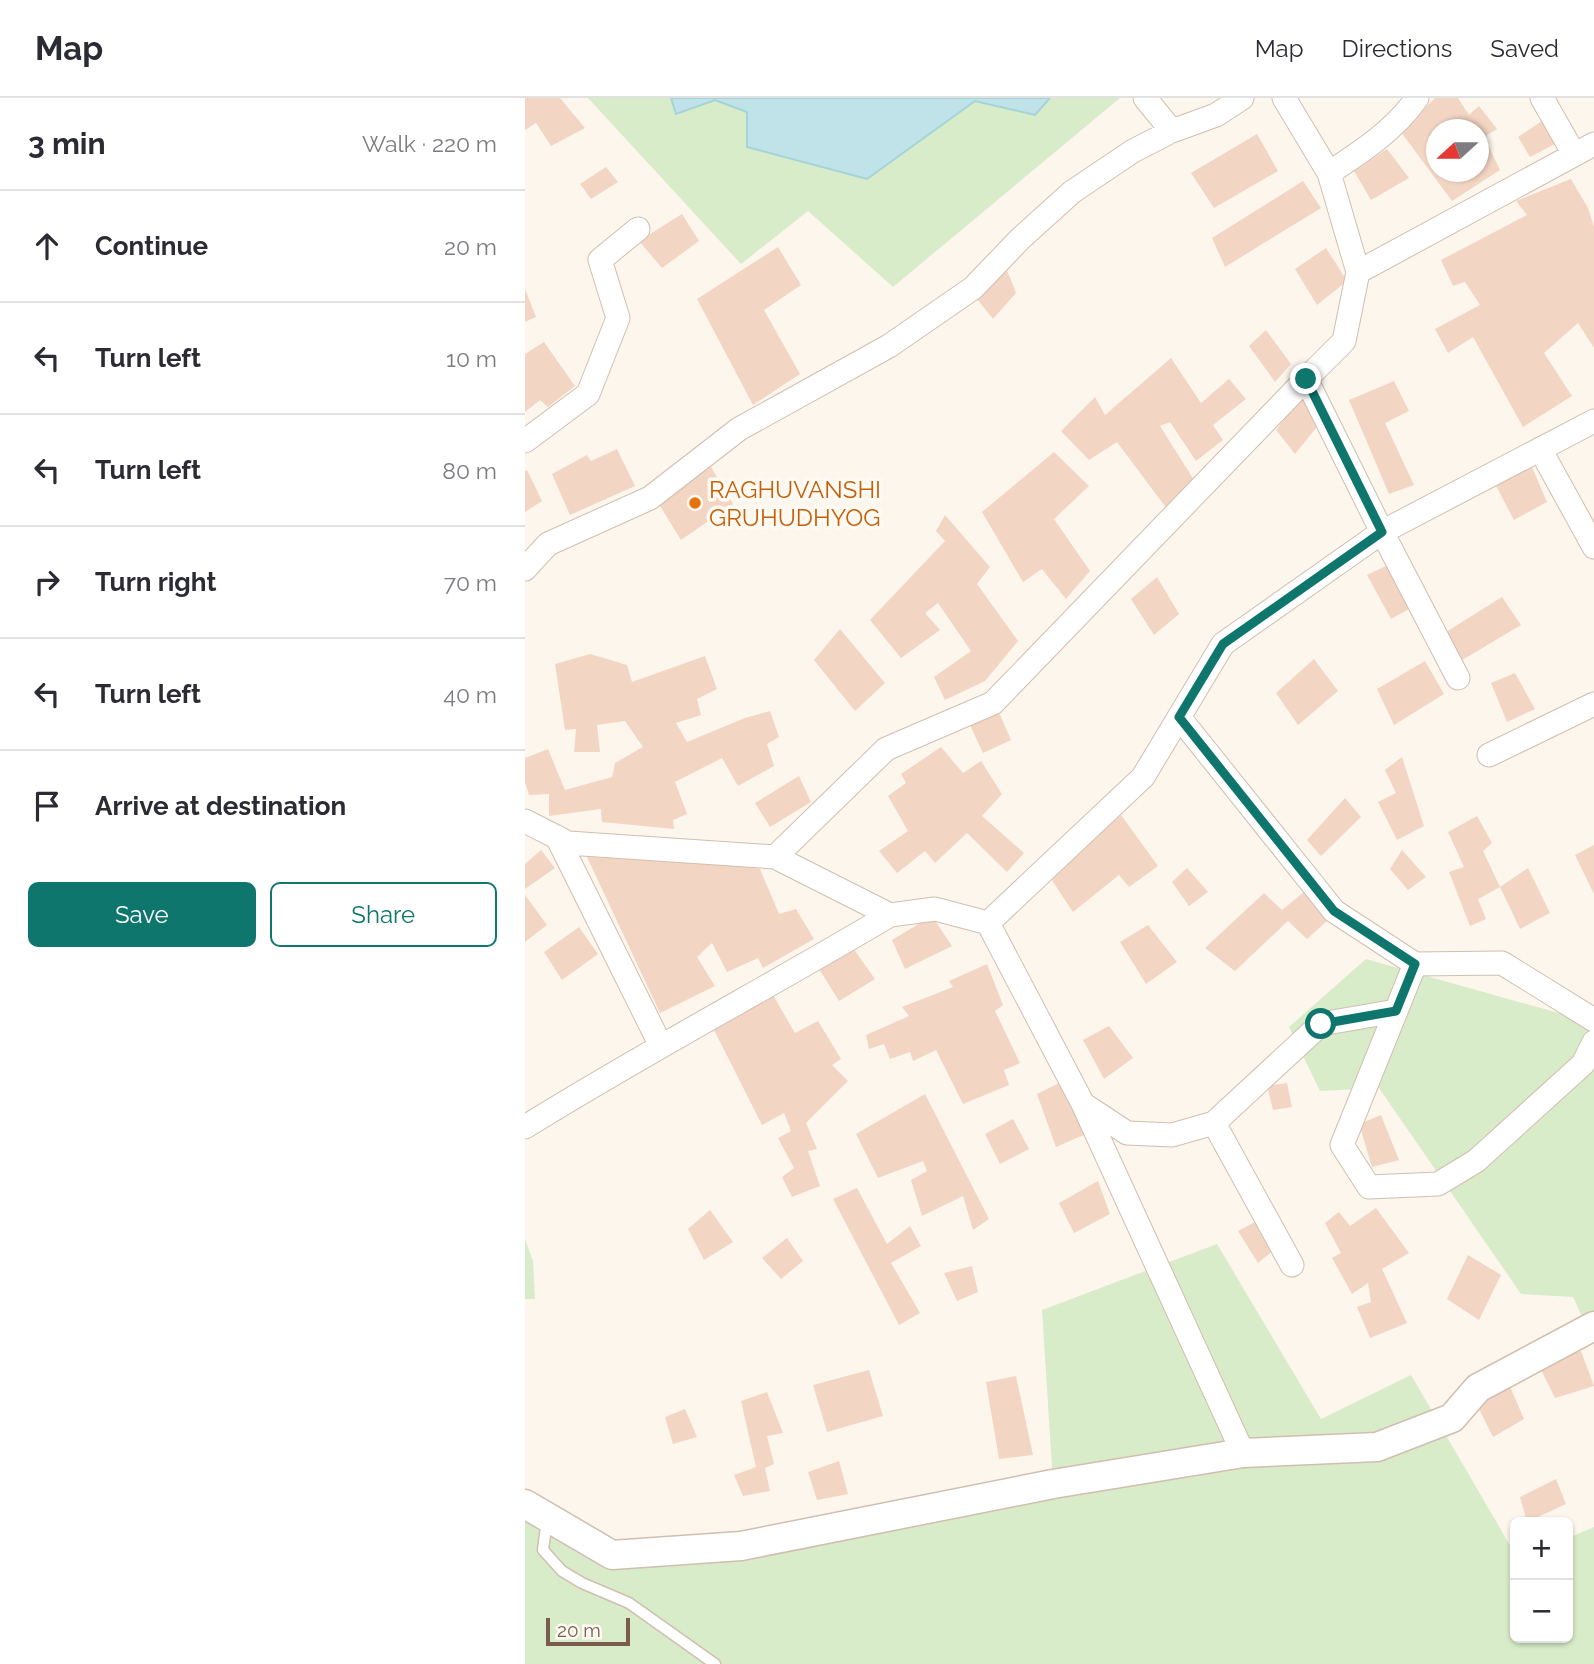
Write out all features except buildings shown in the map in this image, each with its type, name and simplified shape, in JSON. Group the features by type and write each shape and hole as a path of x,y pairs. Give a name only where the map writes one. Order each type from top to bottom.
{"street":[{"path":"1145,98 1172,131"},
{"path":"525,569 548,544 650,498 739,429 889,346 973,288 1020,239 1072,192 1133,151 1172,131 1216,115 1242,98"},
{"path":"775,857 886,749 993,703 1344,341 1358,272 1328,173 1285,98"},
{"path":"1328,173 1369,146 1407,113 1417,98"},
{"path":"1358,272 1584,149 1542,98"},
{"path":"525,441 588,394 618,318 600,260 638,229"},
{"path":"1306,379 1458,678"},
{"path":"988,923 1143,777 1223,644 1382,532 1594,421"},
{"path":"1540,449 1594,547"},
{"path":"1489,755 1594,704"},
{"path":"1179,717 1334,911 1415,964 1502,963 1594,1020"},
{"path":"525,821 568,842 775,857 890,915"},
{"path":"557,837 661,1046"},
{"path":"525,1127 617,1070 890,915 935,909 988,923 1083,1104 1243,1453"},
{"path":"1415,964 1342,1145 1369,1187 1439,1184 1476,1161 1583,1064 1594,1042"},
{"path":"1083,1104 1128,1133 1172,1135 1214,1123 1321,1024 1396,1011"},
{"path":"1214,1123 1291,1265"},
{"path":"536,1511 612,1555 741,1546 1053,1484 1243,1453 1377,1447 1452,1418 1478,1388 1594,1326"}],"lane":[{"path":"536,1511 543,1550 562,1571 582,1583 629,1603 715,1664"}],"green space":[{"path":"588,98 671,98 677,114 715,100 747,112 867,179 975,101 1035,115 1050,98 1120,98 893,287 808,211 741,264"},
{"path":"1366,959 1594,1023 1594,1343 1573,1297 1521,1294 1379,1088 1320,1091 1289,1027"},
{"path":"525,1239 533,1261 535,1299 525,1299"},
{"path":"1217,1244 1321,1419 1411,1375 1510,1545 1510,1643 1573,1643 1573,1536 1594,1527 1594,1664 525,1664 525,1508 612,1555 1053,1483 1042,1310"}],"water":[{"path":"671,98 1050,98 1035,115 975,101 867,179 747,147 747,112 715,100 676,114"}],"place":[{"name":"RAGHUVANSHI GRUHUDHYOG","path":"695,503"}],"route":[{"path":"1306,379 1382,532 1223,644 1179,717 1334,911 1415,964 1396,1011 1321,1024"}]}
